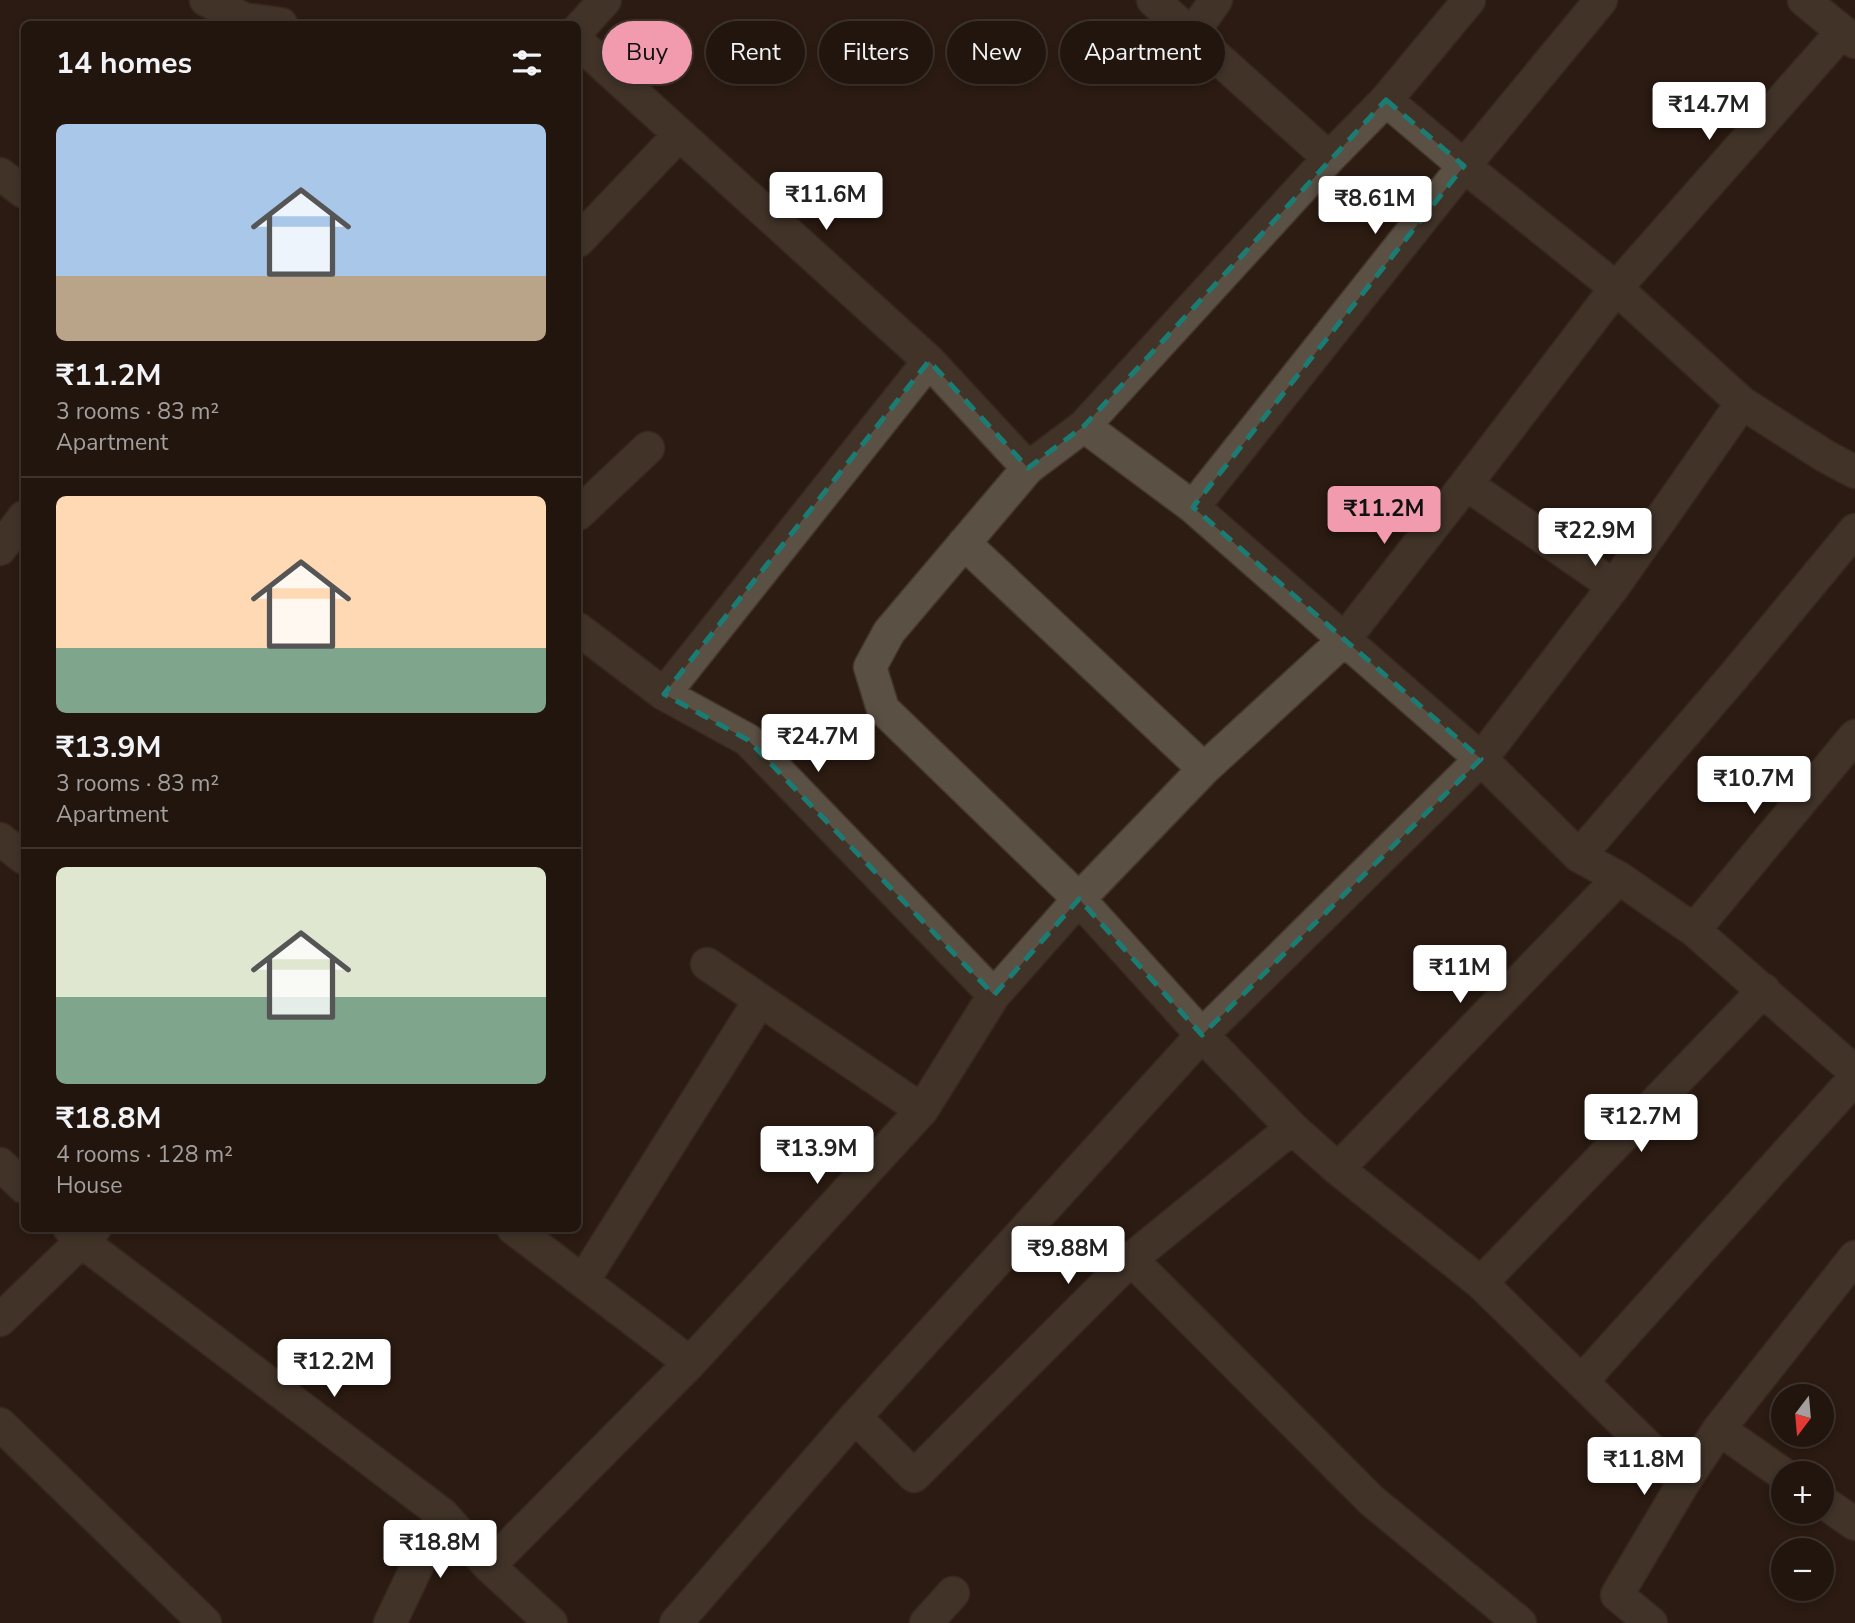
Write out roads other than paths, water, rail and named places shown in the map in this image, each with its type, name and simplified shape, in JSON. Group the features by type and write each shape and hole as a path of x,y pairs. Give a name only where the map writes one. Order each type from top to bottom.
{"street":[{"path":"206,0 244,19 259,21"},
{"path":"581,27 605,0"},
{"path":"1153,0 1177,21"},
{"path":"1201,21 1216,0"},
{"path":"1469,0 1386,100 1329,158 1084,426 1028,468 888,632 870,667 883,709 1079,899 1202,1035 1292,1128 1338,1169 1481,1283 1684,1482"},
{"path":"1193,507 1464,166 1601,0"},
{"path":"489,1566 690,1363 922,1110 994,995 1079,899 1204,769 1343,640 1616,288 1849,37 1804,0"},
{"path":"581,45 929,361 1028,468"},
{"path":"1225,64 1329,158"},
{"path":"1386,100 1616,288 1742,403 1855,472"},
{"path":"581,238 679,135"},
{"path":"0,174 21,190"},
{"path":"664,694 929,361"},
{"path":"676,1623 855,1416 1202,1035 1481,759 1614,586 1742,403"},
{"path":"1084,426 1193,507 1481,759 1579,856 1619,878 1694,930 1855,1072"},
{"path":"581,511 648,448"},
{"path":"1466,484 1614,586"},
{"path":"0,549 21,521"},
{"path":"1579,856 1855,530"},
{"path":"964,543 1204,769"},
{"path":"581,631 664,694 748,740 994,995"},
{"path":"1694,930 1855,736"},
{"path":"0,839 21,856"},
{"path":"1338,1169 1619,878"},
{"path":"707,964 922,1110"},
{"path":"1481,1283 1764,990"},
{"path":"583,1281 760,1000"},
{"path":"1581,1381 1855,1077"},
{"path":"855,1416 914,1476 1131,1259 1292,1128"},
{"path":"0,1164 21,1184"},
{"path":"518,1232 690,1363"},
{"path":"0,1320 82,1233 442,1514 489,1566 551,1623"},
{"path":"1651,1623 1617,1595 1719,1429 1855,1257"},
{"path":"1131,1259 1371,1500 1520,1623"},
{"path":"0,1424 205,1623"},
{"path":"1719,1429 1771,1466"},
{"path":"1834,1509 1855,1524"},
{"path":"390,1623 442,1514"},
{"path":"926,1623 953,1593"}]}
